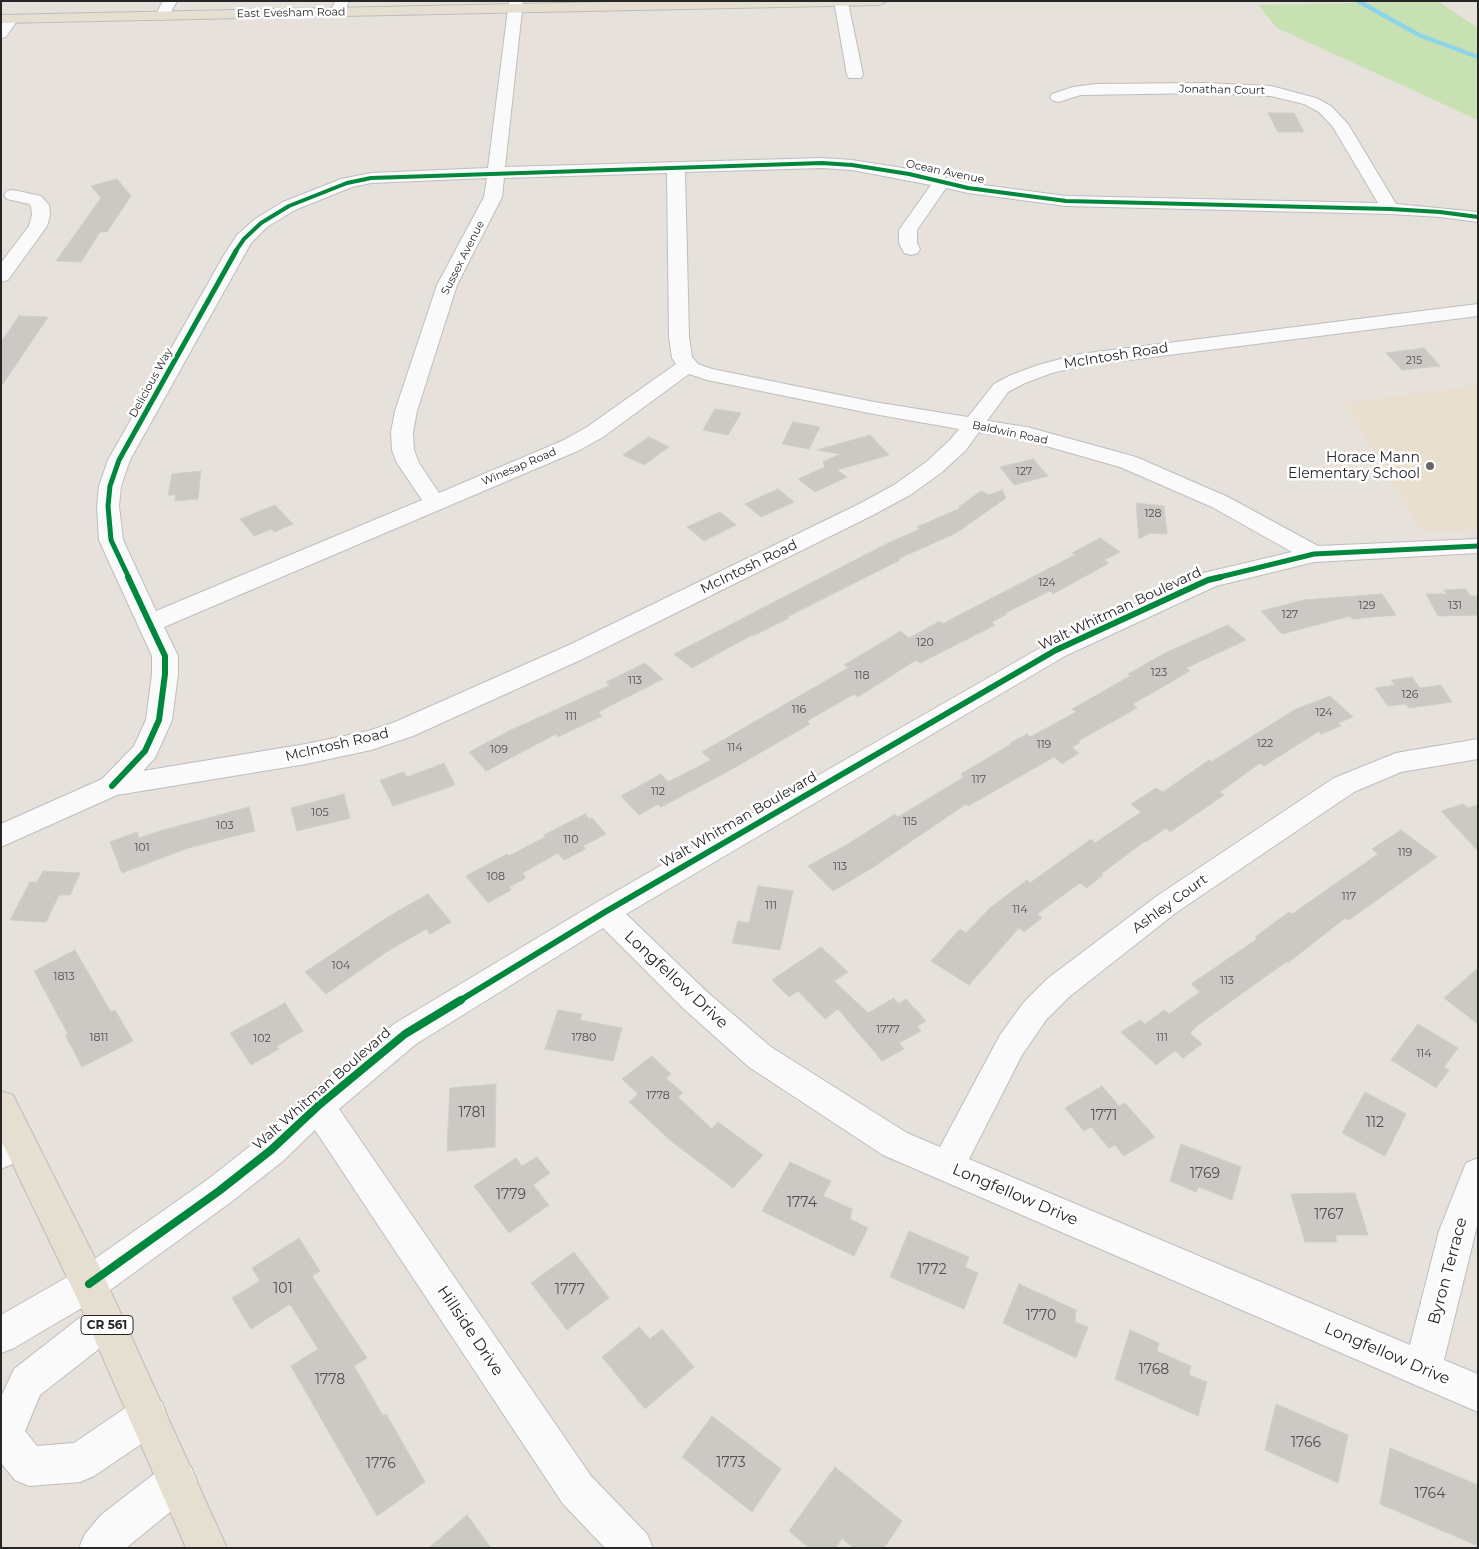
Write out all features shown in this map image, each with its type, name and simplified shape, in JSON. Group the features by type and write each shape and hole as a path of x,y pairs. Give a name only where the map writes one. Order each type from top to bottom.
{"main road":[{"name":"East Evesham Road","path":"6,19 162,16 340,7 880,1"},
{"name":"CR 561","path":"1,1105 11,1149 89,1284 207,1548"}],"street":[{"path":"162,16 170,1"},
{"path":"841,2 856,75"},
{"name":"Sussex Avenue","path":"435,503 408,463 402,450 402,432 406,411 447,285 488,210 493,197 516,5"},
{"path":"1,34 6,19"},
{"name":"Jonathan Court","path":"1058,97 1079,90 1246,89 1272,91 1310,101 1325,109 1340,124 1390,209"},
{"name":"Ocean Avenue","path":"496,172 822,163 852,165 1022,196 1066,202 1248,204 1390,209"},
{"path":"676,167 679,337 682,358 688,365"},
{"name":"Delicious Way","path":"112,786 145,751 159,720 165,674 165,656 111,540 108,506 110,486 119,460 233,255 244,239 262,223 289,206 347,183 390,177 496,172"},
{"path":"911,249 908,244 908,230 942,182"},
{"path":"1,276 38,226 41,215 40,206 36,200 13,195"},
{"path":"1390,209 1440,212 1478,217"},
{"name":"McIntosh Road","path":"1,836 112,786 306,754 371,740 404,729 578,651 902,490 933,468 958,445 1002,388 1018,379 1044,369 1080,360 1478,310"},
{"name":"Baldwin Road","path":"688,365 707,374 874,408 1027,434 1128,462 1220,502 1314,554"},
{"name":"Winesap Road","path":"150,623 572,445 595,432 688,365"},
{"name":"Walt Whitman Boulevard","path":"1,1335 89,1284 219,1191 271,1150 318,1106 405,1034 605,912 1056,650 1208,580 1314,554 1478,546"},
{"name":"Ashley Court","path":"948,1166 1012,1045 1035,1010 1058,988 1167,904 1344,785 1396,763 1478,749"},
{"name":"Longfellow Drive","path":"605,912 694,1000 760,1057 895,1144 1478,1392"},
{"name":"Hillside Drive","path":"318,1106 577,1490 634,1548"},
{"name":"Byron Terrace","path":"1423,1369 1457,1231 1478,1174"},
{"path":"105,1321 27,1382 4,1436 29,1466 80,1462 148,1416"},
{"path":"99,1548 115,1529 177,1481"}],"shaded area":[{"name":"Horace Mann Elementary School","path":"1478,385 1478,530 1422,532 1344,403"}],"green space":[{"path":"1438,1 1478,28 1478,120 1277,28 1258,5"}],"building":[{"path":"1268,113 1294,113 1304,132 1278,132"},
{"path":"117,179 131,196 107,232 100,232 81,262 56,261 101,198 91,186"},
{"path":"19,316 48,317 1,387 1,342"},
{"path":"1424,348 1440,366 1402,370 1386,353"},
{"path":"715,409 741,413 728,435 703,430"},
{"path":"793,422 820,427 809,449 782,444"},
{"path":"870,435 889,455 837,470 847,477 815,492 798,479 825,467 823,462 840,454 817,450"},
{"path":"649,437 669,447 644,465 623,455"},
{"path":"1033,459 1048,476 1014,485 1000,467"},
{"path":"201,471 198,499 175,501 176,495 168,495 172,474"},
{"path":"778,489 794,502 761,517 745,504"},
{"path":"1002,490 1006,498 956,533 898,559 900,560 787,617 789,618 752,635 692,668 674,654 886,544 920,529 917,527 961,508 959,507 981,491 989,495"},
{"path":"1136,503 1164,506 1167,534 1150,533 1139,539"},
{"path":"275,505 293,524 274,532 272,529 254,536 240,519"},
{"path":"720,512 736,525 704,541 687,527"},
{"path":"1100,538 1120,552 1104,560 1109,563 1053,594 1050,591 1005,613 1007,614 992,622 995,625 920,663 916,660 858,697 854,694 807,721 810,724 725,773 661,807 658,804 639,815 621,796 661,774 668,782 711,760 702,752 848,668 844,665 901,631 909,638 940,621 942,624 1075,555 1072,553"},
{"path":"1466,589 1470,596 1478,596 1478,615 1438,616 1426,594 1447,594 1444,590"},
{"path":"1382,594 1396,615 1352,619 1350,616 1282,634 1261,611 1304,600"},
{"path":"1228,625 1246,640 1186,668 1190,671 1133,704 1137,708 1078,741 1080,743 1072,747 1079,753 1062,764 1054,757 968,806 966,804 872,868 833,891 808,866 848,844 895,814 898,817 964,777 961,774 1010,743 1027,734 1030,737 1076,712 1072,709 1130,676 1128,674 1165,653"},
{"path":"645,663 663,679 598,712 602,716 558,737 556,734 486,771 469,752 511,730 610,685 606,682"},
{"path":"1412,677 1420,688 1441,685 1452,702 1409,708 1406,704 1388,706 1375,688 1395,685 1391,680"},
{"path":"1330,696 1353,717 1338,723 1341,726 1321,734 1319,731 1264,766 1260,763 1220,792 1224,795 1170,832 1166,828 1145,841 1101,874 1103,875 1087,888 1080,883 1037,914 1042,918 1024,932 1019,928 969,985 931,961 960,929 966,933 990,908 1027,880 1030,883 1091,839 1095,843 1141,812 1131,804 1156,788 1163,792 1209,760 1211,762 1296,709"},
{"path":"444,763 455,785 393,806 380,780 404,772 407,777"},
{"path":"344,794 350,818 297,831 291,808"},
{"path":"1463,804 1468,808 1478,805 1478,851 1441,811"},
{"path":"249,807 255,831 188,848 122,873 110,842 137,832 139,838"},
{"path":"585,814 589,819 592,818 606,834 583,846 586,849 564,860 558,853 522,873 526,878 509,887 511,890 488,903 466,876 507,854 509,856"},
{"path":"1401,830 1437,857 1349,920 1345,918 1288,963 1286,962 1198,1025 1190,1033 1202,1044 1183,1058 1175,1051 1156,1065 1121,1032 1140,1020 1145,1024 1164,1010 1169,1014 1200,992 1191,984 1257,939 1255,937 1289,912 1292,914 1378,854 1372,849"},
{"path":"43,871 80,873 70,895 59,895 46,922 10,920 30,882 37,882"},
{"path":"758,886 793,891 780,950 732,943 738,921 749,923"},
{"path":"428,894 451,922 430,934 426,929 388,951 326,994 305,972 386,918"},
{"path":"821,947 848,972 834,981 868,1013 894,998 898,1004 906,999 926,1021 917,1026 921,1031 899,1043 904,1049 882,1061 838,1009 825,1019 798,991 789,997 772,980"},
{"path":"75,950 111,1012 115,1010 133,1041 82,1067 65,1035 68,1034 34,971"},
{"path":"1478,968 1478,1024 1444,998"},
{"path":"285,1003 303,1031 277,1046 279,1049 251,1065 230,1033"},
{"path":"558,1010 582,1014 580,1020 622,1028 613,1061 545,1049"},
{"path":"1418,1024 1458,1048 1444,1067 1449,1070 1436,1088 1391,1060"},
{"path":"652,1056 671,1074 666,1078 683,1093 678,1097 712,1129 718,1122 763,1155 733,1188 671,1141 629,1102 638,1094 622,1079"},
{"path":"496,1084 495,1147 447,1151 450,1088"},
{"path":"1102,1086 1119,1106 1125,1103 1155,1137 1124,1156 1115,1145 1109,1148 1091,1127 1084,1131 1065,1108"},
{"path":"1365,1092 1406,1114 1385,1156 1342,1133"},
{"path":"1181,1144 1241,1167 1232,1200 1199,1187 1196,1192 1170,1181"},
{"path":"537,1157 550,1173 533,1185 549,1205 509,1233 474,1186 516,1158 522,1166"},
{"path":"790,1162 831,1181 823,1196 852,1209 850,1219 868,1228 854,1256 762,1211"},
{"path":"1355,1193 1368,1235 1335,1235 1337,1242 1305,1242 1291,1194"},
{"path":"909,1231 969,1257 965,1267 978,1273 964,1309 890,1277"},
{"path":"299,1238 320,1271 312,1276 367,1358 354,1366 383,1416 386,1414 425,1482 377,1516 291,1366 318,1349 290,1304 251,1329 232,1298 260,1281 252,1268"},
{"path":"574,1252 609,1298 567,1330 531,1283"},
{"path":"1019,1284 1076,1310 1075,1322 1088,1327 1076,1358 1003,1323"},
{"path":"639,1327 650,1339 662,1329 694,1367 645,1409 602,1357"},
{"path":"1130,1330 1159,1343 1157,1351 1191,1366 1189,1375 1207,1382 1198,1416 1115,1379"},
{"path":"1276,1404 1348,1435 1338,1483 1265,1450"},
{"path":"712,1416 781,1469 752,1512 682,1457"},
{"path":"1390,1448 1478,1485 1478,1546 1380,1504"},
{"path":"835,1467 902,1521 884,1548 853,1548 842,1538 836,1548 809,1548 789,1531"},
{"path":"467,1515 491,1548 429,1548"}],"waterway":[{"path":"1358,1 1419,35 1478,57"}],"cycle path":[{"path":"112,786 145,751 159,720 165,674 165,656 111,540 108,506 110,486 119,460 233,255 244,239 261,223 289,206 316,194 347,183 371,178 417,175 822,163 852,165 909,174 968,188 1066,201 1390,209 1440,212 1478,217"},
{"path":"89,1284 219,1191 271,1150 318,1106 405,1034 605,912 1056,650 1208,580 1314,554 1478,546"}],"place":[{"name":"Horace Mann Elementary School","path":"1430,466"}]}
